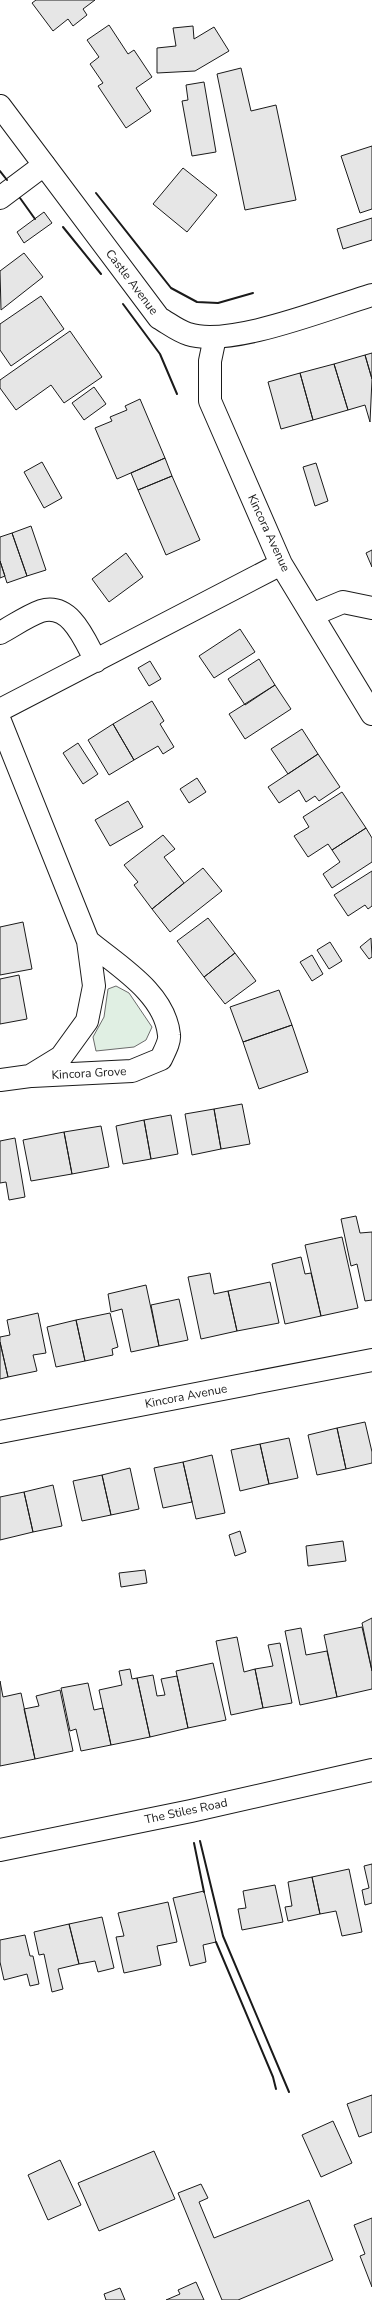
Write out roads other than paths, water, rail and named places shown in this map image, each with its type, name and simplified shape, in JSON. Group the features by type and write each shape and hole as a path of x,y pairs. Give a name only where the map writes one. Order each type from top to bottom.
{"street":[{"name":"Castle Avenue","path":"0,106 159,318 188,334 214,338 244,334 372,295"},
{"path":"0,198 44,165"},
{"name":"Kincora Avenue","path":"214,338 210,361 210,402 281,564 372,714"},
{"path":"0,710 281,564"},
{"path":"312,615 343,602 372,608"},
{"path":"0,633 42,611 55,610 68,617 78,627 96,661"},
{"name":"Kincora Grove","path":"0,721 88,941 94,986 87,1021 61,1057 30,1076"},
{"name":"Kincora Grove","path":"0,1080 30,1076 132,1071 162,1059 170,1037 162,1010 140,983 88,941"},
{"name":"Kincora Avenue","path":"0,1432 372,1360"},
{"name":"The Stiles Road","path":"0,1850 191,1811 372,1770"}]}
